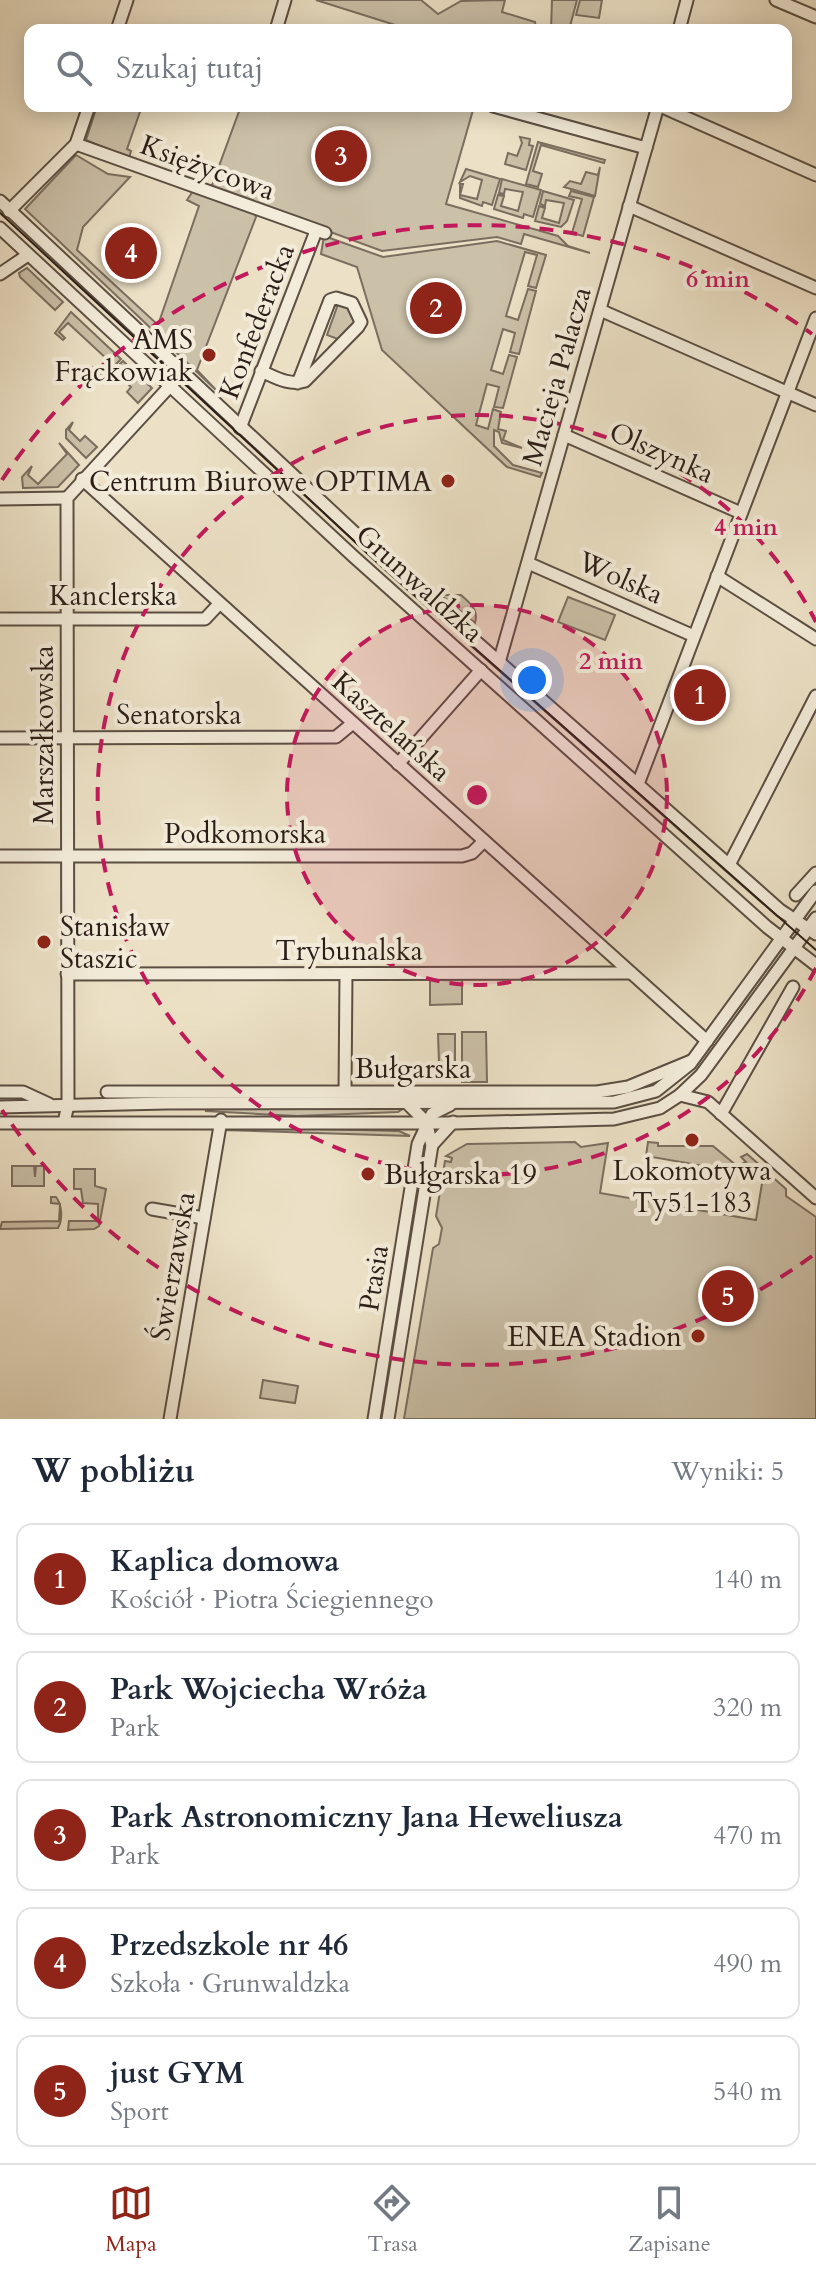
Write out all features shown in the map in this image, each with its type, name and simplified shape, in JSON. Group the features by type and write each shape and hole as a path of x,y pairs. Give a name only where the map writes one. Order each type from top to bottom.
{"street":[{"path":"119,24 127,0"},
{"path":"278,24 285,0"},
{"path":"681,24 687,0"},
{"path":"776,0 816,17"},
{"path":"9,211 76,144 87,112"},
{"path":"515,112 646,148"},
{"name":"Macieja Palacza","path":"500,659 657,112"},
{"path":"673,112 816,175"},
{"name":"Księżycowa","path":"76,144 321,232"},
{"name":"Grunwaldzka","path":"0,201 181,374 387,563 500,659 729,865 795,920 814,927"},
{"path":"629,206 816,288"},
{"name":"Grunwaldzka","path":"0,228 208,423 481,670 781,939 816,965"},
{"name":"Konfederacka","path":"240,428 321,232"},
{"path":"0,274 28,255"},
{"path":"261,371 298,383 305,381 358,327 361,322 352,303 336,298 330,300 298,383"},
{"path":"600,310 816,405"},
{"path":"638,784 816,318"},
{"path":"0,499 67,498 181,374"},
{"path":"208,423 220,409"},
{"name":"Olszynka","path":"564,435 741,513"},
{"name":"Kasztelańska","path":"82,479 707,1041"},
{"name":"Marszałkowska","path":"64,1122 68,1105 67,498"},
{"name":"Wolska","path":"528,563 694,636"},
{"path":"717,576 816,639"},
{"name":"Kanclerska","path":"0,619 205,619 219,604"},
{"path":"398,764 481,670"},
{"path":"729,865 816,696"},
{"name":"Senatorska","path":"0,738 336,737 353,723"},
{"name":"Podkomorska","path":"0,856 462,856 472,853 484,841"},
{"path":"796,895 816,873"},
{"name":"Bułgarska","path":"107,1092 125,1098 455,1104 628,1100 669,1084 695,1059 816,891"},
{"name":"Bułgarska","path":"0,1123 221,1120 455,1123 627,1118 647,1114 680,1095 708,1067 794,949 814,927"},
{"name":"Trybunalska","path":"67,974 631,973"},
{"path":"345,1092 346,974"},
{"path":"721,1114 793,987"},
{"name":"Bułgarska","path":"0,1107 68,1105 125,1098 345,1092 605,1091 633,1085 695,1059"},
{"path":"708,1067 703,1083 708,1102"},
{"name":"Bułgarska","path":"0,1092 23,1092 52,1106"},
{"path":"680,1095 708,1102 815,1195"},
{"path":"406,1102 426,1122 439,1109 455,1104"},
{"name":"Bułgarska","path":"395,1121 406,1110 406,1102"},
{"name":"Bułgarska","path":"455,1104 446,1114 455,1123"},
{"name":"Świerzawska","path":"170,1419 221,1120"},
{"path":"395,1121 409,1130 418,1144"},
{"name":"Ptasia","path":"374,1419 418,1144 426,1122"},
{"name":"Ptasia","path":"388,1419 432,1145 426,1122"},
{"path":"432,1145 455,1123"},
{"path":"152,1209 204,1218"}],"shaded area":[{"path":"316,0 421,0 438,14 461,1 505,0 502,12 535,24 392,24"},
{"path":"552,0 577,0 571,24 551,24"},
{"path":"580,0 602,0 599,18 576,15"},
{"path":"95,112 140,112 127,149 131,151 129,158 86,140"},
{"path":"239,112 472,112 446,204 558,236 568,246 590,253 524,234 521,244 497,237 382,251 211,188"},
{"path":"520,137 530,139 529,145 533,146 526,170 505,164 508,153 517,156 522,143"},
{"path":"538,142 605,160 604,163 541,145 533,171 542,174 538,187 526,184"},
{"path":"76,155 108,174 130,177 83,227 77,250 158,325 199,206 187,200 193,191 254,211 256,217 197,370 218,392 25,209"},
{"path":"600,167 595,196 564,187 570,181 581,184 586,172 598,175"},
{"path":"466,169 500,179 492,205 483,202 482,206 460,198 460,195 477,199 482,180 470,176 460,182"},
{"path":"502,179 541,190 533,217 524,214 523,218 494,209 498,195 504,196 501,206 518,211 523,192 505,189 504,194 499,193"},
{"path":"543,191 574,200 567,221 561,227 535,221 539,206 545,208 542,218 559,223 564,203 546,200 545,206 540,204"},
{"path":"571,191 594,197 583,236 572,233 582,199 569,196"},
{"path":"324,236 383,257 497,241 546,255 536,288 528,286 537,255 525,252 506,316 518,320 528,289 536,291 519,354 510,352 515,333 503,329 491,370 503,374 509,355 517,357 503,408 494,407 499,387 487,384 476,425 488,429 493,409 501,412 498,429 506,431 503,440 522,448 502,443 499,432 494,430 494,446 513,465 542,473 540,477 507,467 382,350 357,267 321,254"},
{"path":"27,268 63,302 55,310 20,277 19,273"},
{"path":"333,303 353,307 359,321 343,341 327,335 337,307"},
{"path":"71,312 121,359 107,374 100,374 91,367 100,370 108,360 68,323 59,332 65,338 63,340 55,333"},
{"path":"123,361 152,388 138,403 127,392 131,387 120,376 113,383 107,377"},
{"path":"73,422 69,430 80,441 85,436 97,447 86,458 66,438 66,430"},
{"path":"59,443 79,465 58,487 23,488 22,477 32,466 28,475 38,484 67,454"},
{"path":"441,595 461,595 475,611 475,623"},
{"path":"568,597 615,615 605,640 558,622"},
{"path":"462,978 462,1004 430,1005 430,979"},
{"path":"462,1032 486,1032 487,1082 462,1082"},
{"path":"438,1034 455,1034 455,1062 439,1063"},
{"path":"398,1107 401,1110 398,1112 297,1116 205,1111 230,1108"},
{"path":"230,1127 399,1131 410,1136 225,1130"},
{"path":"575,1142 581,1147 608,1143 600,1193 756,1220 763,1177 768,1173 786,1189 786,1196 816,1217 816,1419 404,1419 433,1248 439,1244 442,1228 436,1216 445,1161 451,1162 452,1158 446,1156 467,1144"},
{"path":"648,1142 658,1143 658,1146 713,1146 737,1166 746,1162 741,1157 747,1154 762,1167 756,1175 646,1156"},
{"path":"12,1166 34,1166 35,1177 36,1166 44,1166 44,1186 12,1186"},
{"path":"74,1169 95,1169 95,1186 106,1189 99,1226 94,1229 68,1230 69,1221 98,1221 98,1204 83,1203 81,1189 74,1189"},
{"path":"51,1197 56,1197 60,1204 51,1203"},
{"path":"60,1205 61,1216 58,1228 0,1229 2,1222 59,1221"},
{"path":"263,1380 298,1386 295,1403 260,1398"}],"tram line":[{"path":"0,213 366,552 816,950"}],"place":[{"name":"Park Astronomiczny Jana Heweliusza","path":"341,156"},
{"name":"Przedszkole nr 46","path":"131,253"},
{"name":"Park Wojciecha Wróża","path":"436,308"},
{"name":"AMS Frąckowiak","path":"209,355"},
{"name":"Centrum Biurowe OPTIMA","path":"448,481"},
{"name":"Kaplica domowa","path":"700,695"},
{"name":"Stanisław Staszic","path":"44,942"},
{"name":"Lokomotywa Ty51-183","path":"692,1140"},
{"name":"Bułgarska 19","path":"368,1174"},
{"name":"just GYM","path":"728,1296"},
{"name":"ENEA Stadion","path":"698,1336"}]}
